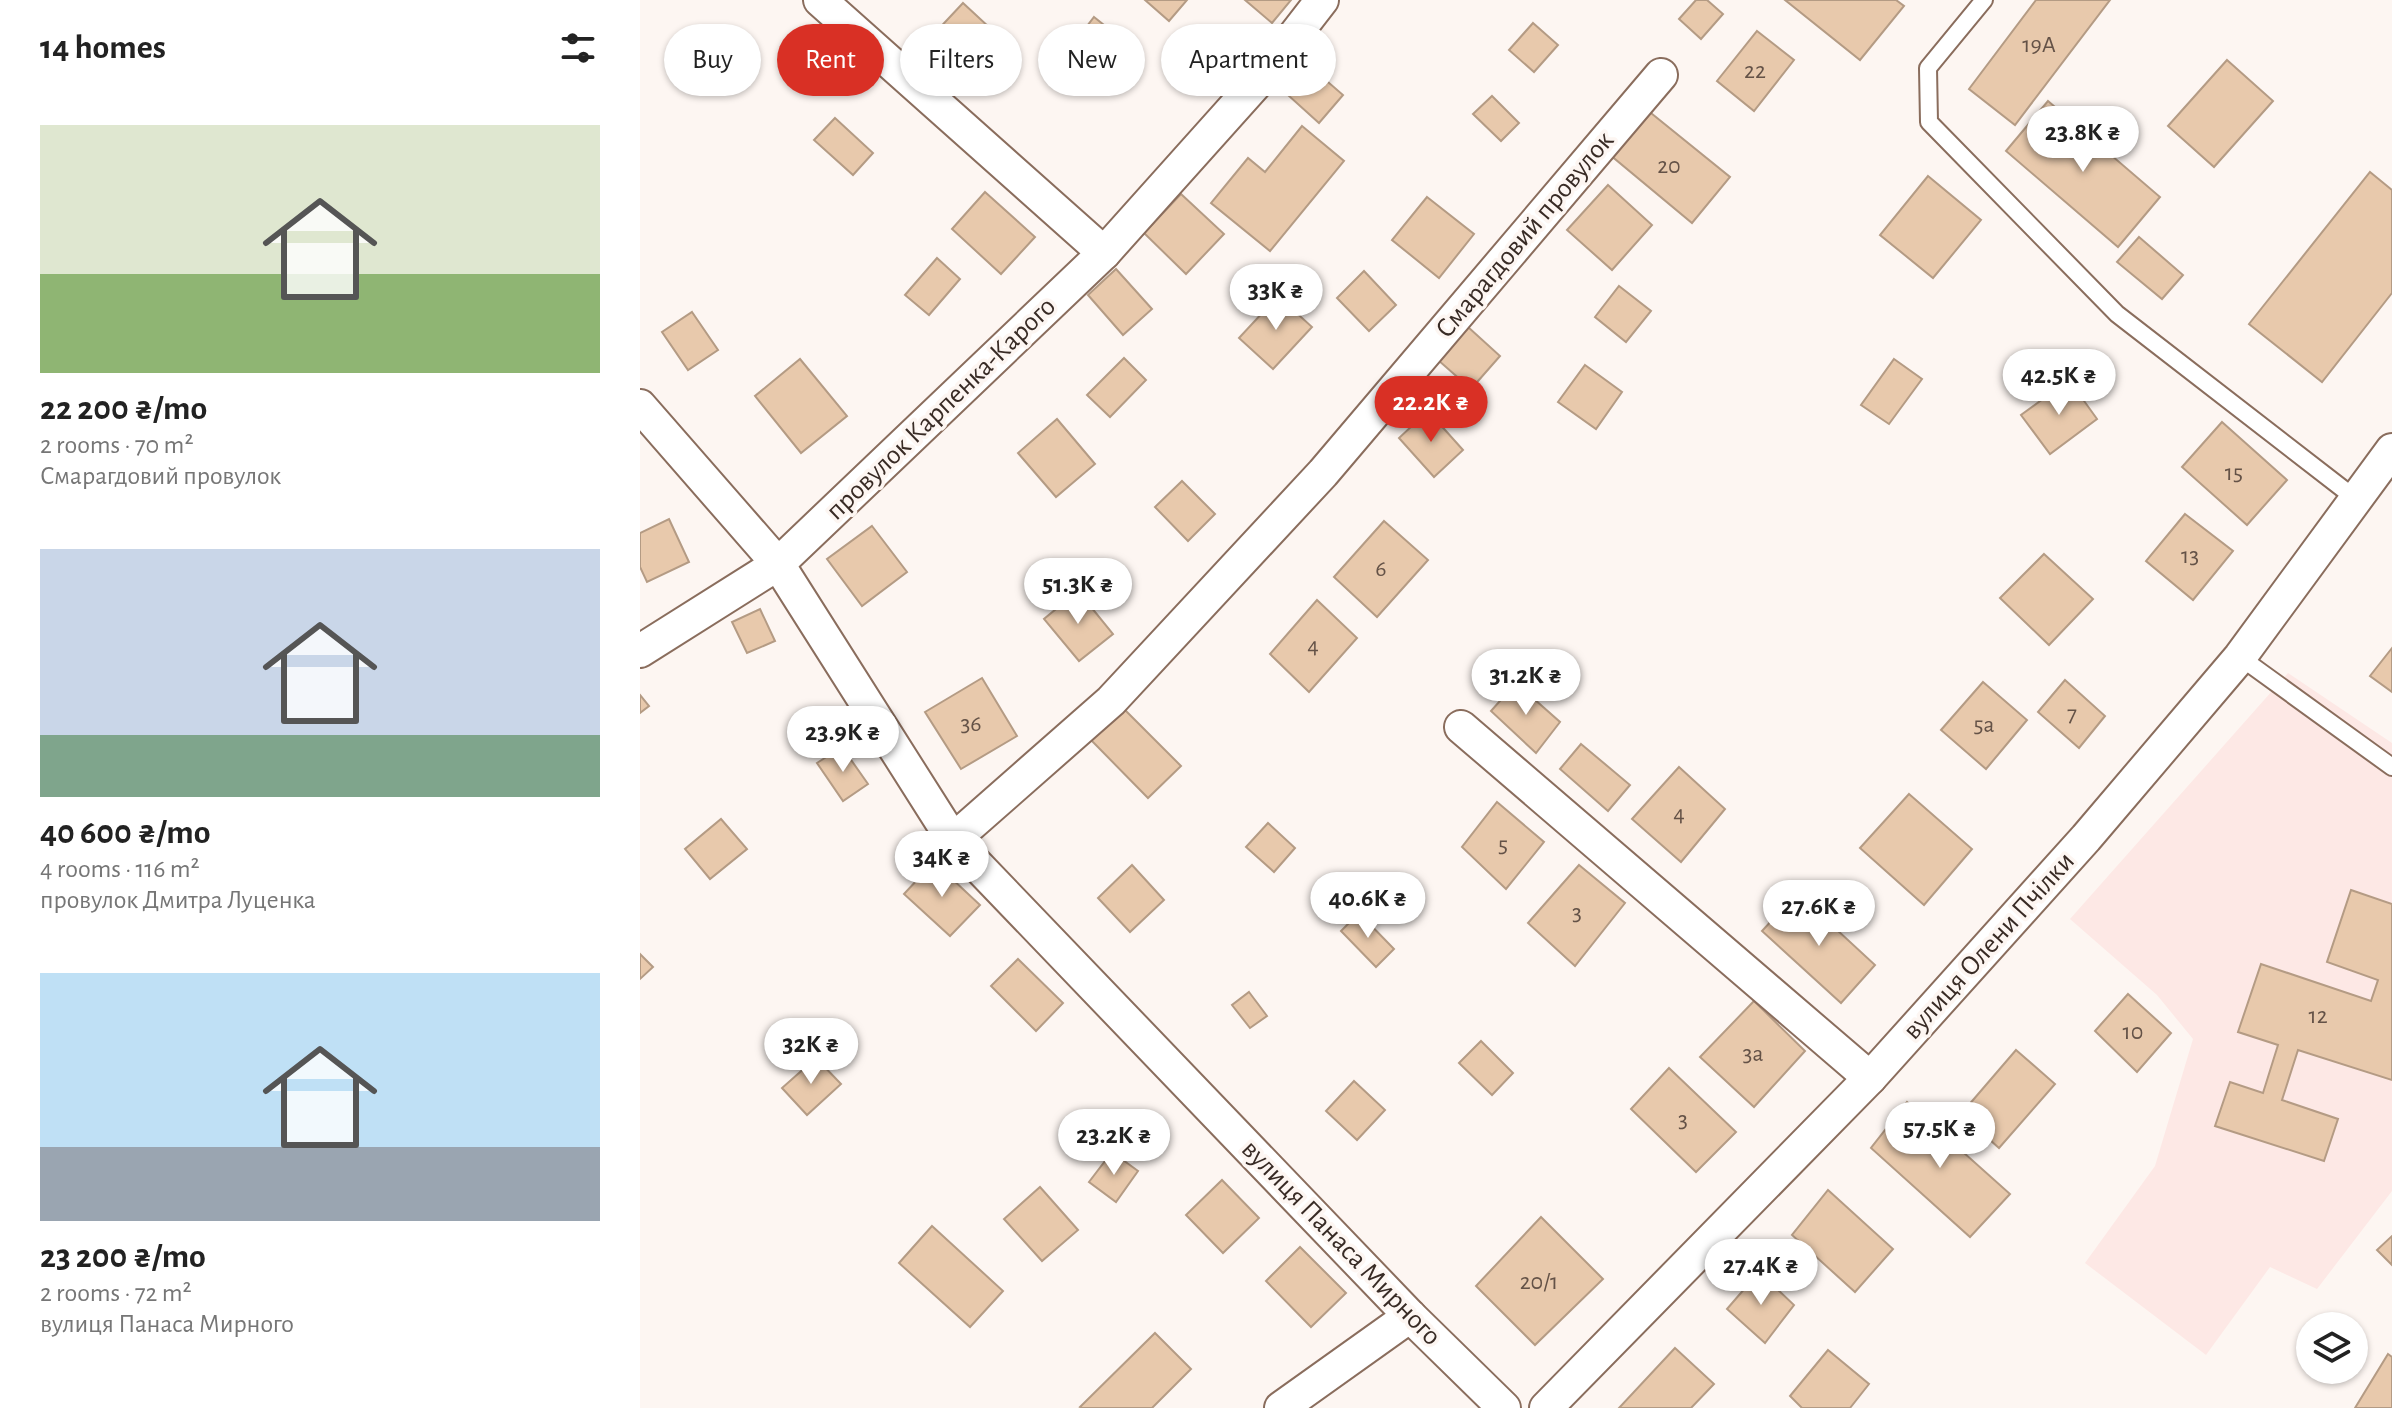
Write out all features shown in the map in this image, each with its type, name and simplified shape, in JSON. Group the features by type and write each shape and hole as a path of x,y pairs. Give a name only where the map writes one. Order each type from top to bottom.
{"street":[{"path":"820,0 1104,253"},
{"name":"провулок Карпенка-Карого","path":"640,651 778,564 1104,253 1267,71 1322,0"},
{"name":"Смарагдовий провулок","path":"953,840 1111,701 1323,473 1661,75"},
{"name":"вулиця Панаса Мирного","path":"640,406 778,564 953,840 1410,1316 1504,1408"},
{"name":"вулиця Олени Пчілки","path":"1546,1408 1870,1078 2086,838 2240,657 2392,450"},
{"path":"1461,727 1870,1078"},
{"path":"1281,1408 1410,1316"}],"lane":[{"path":"1984,0 1928,68 1929,122 2117,314 2356,499"},
{"path":"2240,657 2392,767"}],"shaded area":[{"path":"2288,673 2392,743 2392,1191 2317,1289 2270,1267 2206,1355 2085,1263 2155,1166 2193,1039 2157,995 2070,919"}],"building":[{"path":"1145,0 1187,0 1169,21"},
{"path":"1245,0 1291,0 1272,23"},
{"path":"1696,0 1707,0 1723,14 1701,39 1679,19"},
{"path":"1785,0 1896,0 1904,6 1860,60"},
{"path":"2036,0 2110,0 2015,125 1969,89"},
{"path":"963,3 986,24 943,24"},
{"path":"1094,17 1103,24 1089,24"},
{"path":"1533,23 1558,45 1534,72 1509,50"},
{"path":"1757,31 1794,60 1754,111 1717,81"},
{"path":"2227,60 2273,101 2214,167 2168,126"},
{"path":"1336,89 1343,95 1319,123 1289,96 1336,96"},
{"path":"1492,96 1519,123 1501,141 1473,114"},
{"path":"2048,101 2160,197 2118,247 2006,151"},
{"path":"1646,109 1730,177 1692,223 1609,154"},
{"path":"835,118 873,153 853,175 814,140"},
{"path":"1302,126 1344,161 1270,251 1211,203 1248,158 1265,172"},
{"path":"2370,172 2392,190 2392,293 2322,382 2249,324"},
{"path":"1928,176 1981,220 1933,278 1880,235"},
{"path":"1608,185 1652,225 1612,270 1567,230"},
{"path":"985,192 1035,237 1001,274 952,229"},
{"path":"1181,194 1224,234 1186,274 1144,233"},
{"path":"1427,197 1474,234 1439,278 1392,240"},
{"path":"2139,237 2183,275 2162,299 2117,262"},
{"path":"937,258 960,279 929,315 905,295"},
{"path":"1116,269 1152,309 1123,335 1088,295"},
{"path":"1364,271 1396,305 1369,331 1337,298"},
{"path":"1619,286 1651,311 1626,342 1595,317"},
{"path":"1278,296 1312,327 1273,369 1239,338"},
{"path":"692,312 718,350 688,370 662,332"},
{"path":"1468,327 1500,356 1471,389 1438,360"},
{"path":"1124,358 1146,380 1110,417 1087,395"},
{"path":"800,359 847,416 801,453 755,396"},
{"path":"1894,359 1922,379 1889,424 1861,405"},
{"path":"1585,365 1622,392 1596,429 1558,402"},
{"path":"2069,380 2097,419 2050,454 2021,415"},
{"path":"1428,411 1463,450 1434,477 1399,438"},
{"path":"1057,419 1095,464 1056,497 1018,453"},
{"path":"2222,422 2287,480 2247,525 2182,467"},
{"path":"1182,481 1215,514 1188,541 1155,507"},
{"path":"2185,514 2233,551 2193,600 2146,561"},
{"path":"669,519 689,562 647,582 640,567 640,533"},
{"path":"1384,521 1428,560 1377,617 1334,577"},
{"path":"872,526 907,572 862,606 827,559"},
{"path":"2044,554 2093,599 2049,645 2000,598"},
{"path":"1078,591 1113,634 1079,661 1044,619"},
{"path":"1317,600 1357,638 1309,692 1270,654"},
{"path":"760,609 775,641 747,653 732,622"},
{"path":"2392,648 2392,692 2370,676"},
{"path":"982,678 1017,736 961,769 925,712"},
{"path":"2065,680 2105,716 2079,748 2038,712"},
{"path":"1983,682 2027,720 1986,769 1941,730"},
{"path":"1516,683 1560,722 1536,753 1491,711"},
{"path":"640,695 649,706 640,713"},
{"path":"1122,707 1181,766 1148,798 1090,739"},
{"path":"1581,744 1630,785 1608,811 1560,769"},
{"path":"842,747 868,784 843,801 817,763"},
{"path":"1679,767 1725,809 1681,862 1632,819"},
{"path":"1909,794 1972,849 1924,905 1860,848"},
{"path":"1497,802 1544,842 1506,889 1462,847"},
{"path":"721,819 747,849 710,879 685,849"},
{"path":"1268,823 1295,848 1274,872 1246,847"},
{"path":"934,862 980,905 950,936 904,894"},
{"path":"1132,865 1164,900 1130,932 1098,898"},
{"path":"1579,865 1625,903 1575,966 1528,923"},
{"path":"2351,890 2392,904 2392,1080 2298,1050 2282,1100 2338,1119 2324,1161 2215,1126 2230,1082 2263,1093 2278,1045 2238,1032 2261,964 2371,1001 2378,980 2327,962"},
{"path":"1797,893 1875,965 1841,1003 1762,931"},
{"path":"1359,913 1394,949 1376,967 1341,931"},
{"path":"640,954 653,967 640,979"},
{"path":"1018,959 1063,1003 1036,1031 991,986"},
{"path":"1249,992 1267,1016 1250,1028 1232,1005"},
{"path":"2128,994 2171,1033 2137,1072 2095,1031"},
{"path":"1754,1001 1805,1051 1754,1107 1700,1057"},
{"path":"1481,1041 1513,1073 1492,1095 1459,1063"},
{"path":"2016,1050 2055,1084 1999,1148 1961,1114"},
{"path":"816,1058 841,1084 807,1115 782,1088"},
{"path":"1669,1068 1736,1132 1696,1172 1631,1109"},
{"path":"1354,1081 1385,1110 1357,1140 1326,1111"},
{"path":"1907,1102 2010,1194 1970,1237 1871,1148"},
{"path":"1112,1152 1138,1171 1116,1202 1089,1182"},
{"path":"1222,1180 1259,1218 1223,1253 1186,1215"},
{"path":"1040,1187 1078,1230 1042,1261 1004,1219"},
{"path":"1828,1190 1893,1249 1855,1292 1792,1235"},
{"path":"1541,1217 1603,1279 1535,1345 1476,1286"},
{"path":"932,1226 1003,1291 970,1327 899,1263"},
{"path":"2392,1236 2392,1265 2377,1250"},
{"path":"1300,1247 1346,1293 1311,1327 1266,1281"},
{"path":"1759,1272 1794,1305 1765,1343 1727,1309"},
{"path":"1155,1333 1191,1369 1152,1408 1080,1407"},
{"path":"1675,1348 1714,1384 1691,1408 1619,1408"},
{"path":"1828,1350 1869,1384 1850,1408 1802,1408 1790,1396"},
{"path":"2388,1354 2392,1357 2392,1408 2355,1408"}]}
